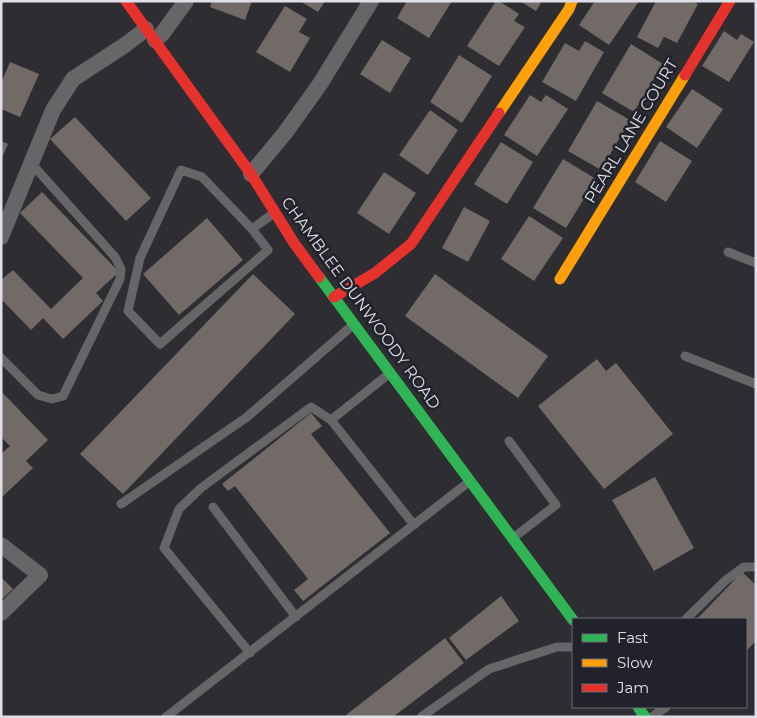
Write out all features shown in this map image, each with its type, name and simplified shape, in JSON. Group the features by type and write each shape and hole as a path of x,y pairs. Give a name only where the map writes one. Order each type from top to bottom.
{"street":[{"name":"CHAMBLEE DUNWOODY ROAD","path":"126,1 251,174 274,213 334,297 572,619"},
{"path":"1,237 53,110 72,79 125,45 151,34 162,34 186,1"},
{"path":"251,174 285,133 320,84 371,1"},
{"path":"334,297 374,272 411,244 572,1"},
{"name":"PEARL LANE COURT","path":"560,279 730,1"},
{"path":"1,545 40,576 1,613"}],"lane":[{"path":"1,358 38,395 52,399 63,396 120,279 120,269 116,257 31,163"},
{"path":"181,170 202,177 252,229 268,250 160,344 128,311 140,258 181,170"},
{"path":"252,229 274,213"},
{"path":"728,252 756,263"},
{"path":"120,504 247,416 354,324"},
{"path":"685,356 756,384"},
{"path":"331,420 390,373"},
{"path":"250,653 164,548 179,509 201,488 311,407 331,420 414,525"},
{"path":"509,441 556,505 513,538"},
{"path":"166,717 470,481"},
{"path":"213,508 296,617"},
{"path":"687,618 726,580 744,567 756,567"},
{"path":"420,717 489,669 557,648 572,647"},
{"path":"652,717 665,708"}],"building":[{"path":"212,1 252,1 245,20 210,7"},
{"path":"300,1 325,1 318,12"},
{"path":"407,1 452,1 429,38 397,18"},
{"path":"496,1 519,14 514,21 525,27 499,66 467,46"},
{"path":"520,1 542,1 536,11"},
{"path":"595,1 639,1 609,45 579,25"},
{"path":"656,1 692,1 698,4 677,43 664,37 658,48 637,37"},
{"path":"285,6 307,19 299,32 310,38 290,72 256,52"},
{"path":"724,31 737,40 741,34 754,42 729,82 702,66"},
{"path":"382,40 411,58 390,93 360,74"},
{"path":"585,41 604,52 576,101 542,82 565,43 579,51"},
{"path":"631,44 663,64 634,112 602,93"},
{"path":"459,55 492,76 462,123 430,102"},
{"path":"10,62 39,74 20,117 1,109 1,83"},
{"path":"692,89 723,109 697,148 666,127"},
{"path":"530,95 541,102 546,95 568,109 537,156 504,135"},
{"path":"597,101 630,120 601,170 568,151"},
{"path":"430,110 458,130 428,175 399,155"},
{"path":"75,117 151,198 126,221 50,139"},
{"path":"1,141 8,144 1,160"},
{"path":"660,141 692,161 666,202 635,182"},
{"path":"501,142 533,162 507,204 474,184"},
{"path":"563,159 596,179 566,228 533,208"},
{"path":"384,172 416,193 389,234 357,213"},
{"path":"42,192 119,272 96,293 103,301 63,339 43,318 31,330 1,299 1,280 13,270 51,309 83,278 20,213"},
{"path":"464,207 490,221 468,262 442,248"},
{"path":"529,216 563,238 534,281 501,259"},
{"path":"207,218 243,260 179,315 143,274"},
{"path":"253,274 295,314 123,494 80,454"},
{"path":"435,274 548,356 518,398 405,316"},
{"path":"597,359 606,371 616,363 673,434 604,489 538,406"},
{"path":"1,391 48,440 26,461 33,468 1,498 1,454 10,446 1,437"},
{"path":"311,413 322,426 311,434 390,533 303,601 294,590 308,579 235,486 228,491 222,484"},
{"path":"655,477 694,548 654,571 612,500"},
{"path":"742,572 756,585 756,641 747,650 747,618 698,618"},
{"path":"1,577 13,589 1,600"},
{"path":"501,596 519,621 466,660 449,638"},
{"path":"445,638 464,663 393,717 347,717 346,715"}],"traffic: fast":[{"path":"319,277 572,619"},
{"path":"639,708 645,717"}],"traffic: slow":[{"path":"499,113 569,9 572,1"},
{"path":"560,279 685,75"}],"traffic: jam":[{"path":"126,1 251,174 294,243 319,277"},
{"path":"685,75 730,1"},
{"path":"334,297 375,273 411,244 499,113"}]}
